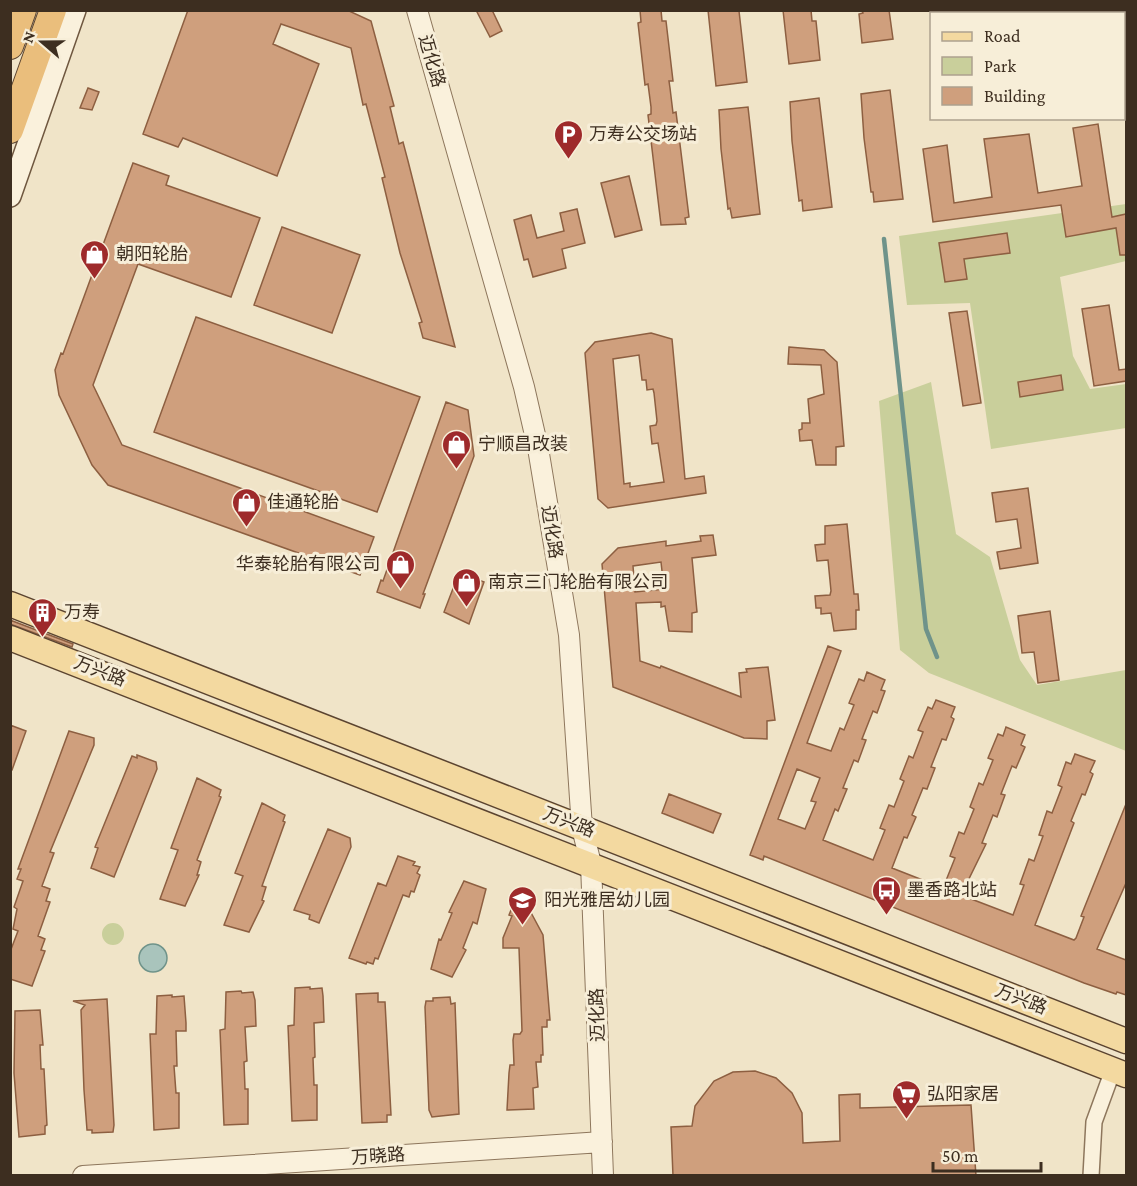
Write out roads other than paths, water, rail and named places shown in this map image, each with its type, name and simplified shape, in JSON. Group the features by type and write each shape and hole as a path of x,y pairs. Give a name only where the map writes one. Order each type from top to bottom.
{"highway":[{"path":"10,46 23,10"},
{"path":"10,130 53,10"}],"main road":[{"path":"10,196 75,10"},
{"name":"万兴路","path":"10,604 1126,1041"},
{"name":"万兴路","path":"18,644 591,864 1120,1072"}],"street":[{"name":"迈化路","path":"417,10 525,387 538,448 570,635 582,828 591,864 603,1176"},
{"path":"1091,1176 1095,1122 1120,1072"},
{"name":"万晓路","path":"83,1176 602,1142"}],"water":[{"path":"153,944 163,948 167,958 163,968 153,972 143,968 139,958 143,948"}],"waterway":[{"path":"884,239 926,629 937,657"}],"place":[{"name":"万寿公交场站","path":"568,160"},
{"name":"朝阳轮胎","path":"95,280"},
{"name":"宁顺昌改装","path":"457,470"},
{"name":"佳通轮胎","path":"246,528"},
{"name":"华泰轮胎有限公司","path":"401,590"},
{"name":"南京三门轮胎有限公司","path":"467,608"},
{"name":"万寿","path":"43,638"},
{"name":"墨香路北站","path":"886,916"},
{"name":"阳光雅居幼儿园","path":"523,926"},
{"name":"弘阳家居","path":"906,1120"}]}
